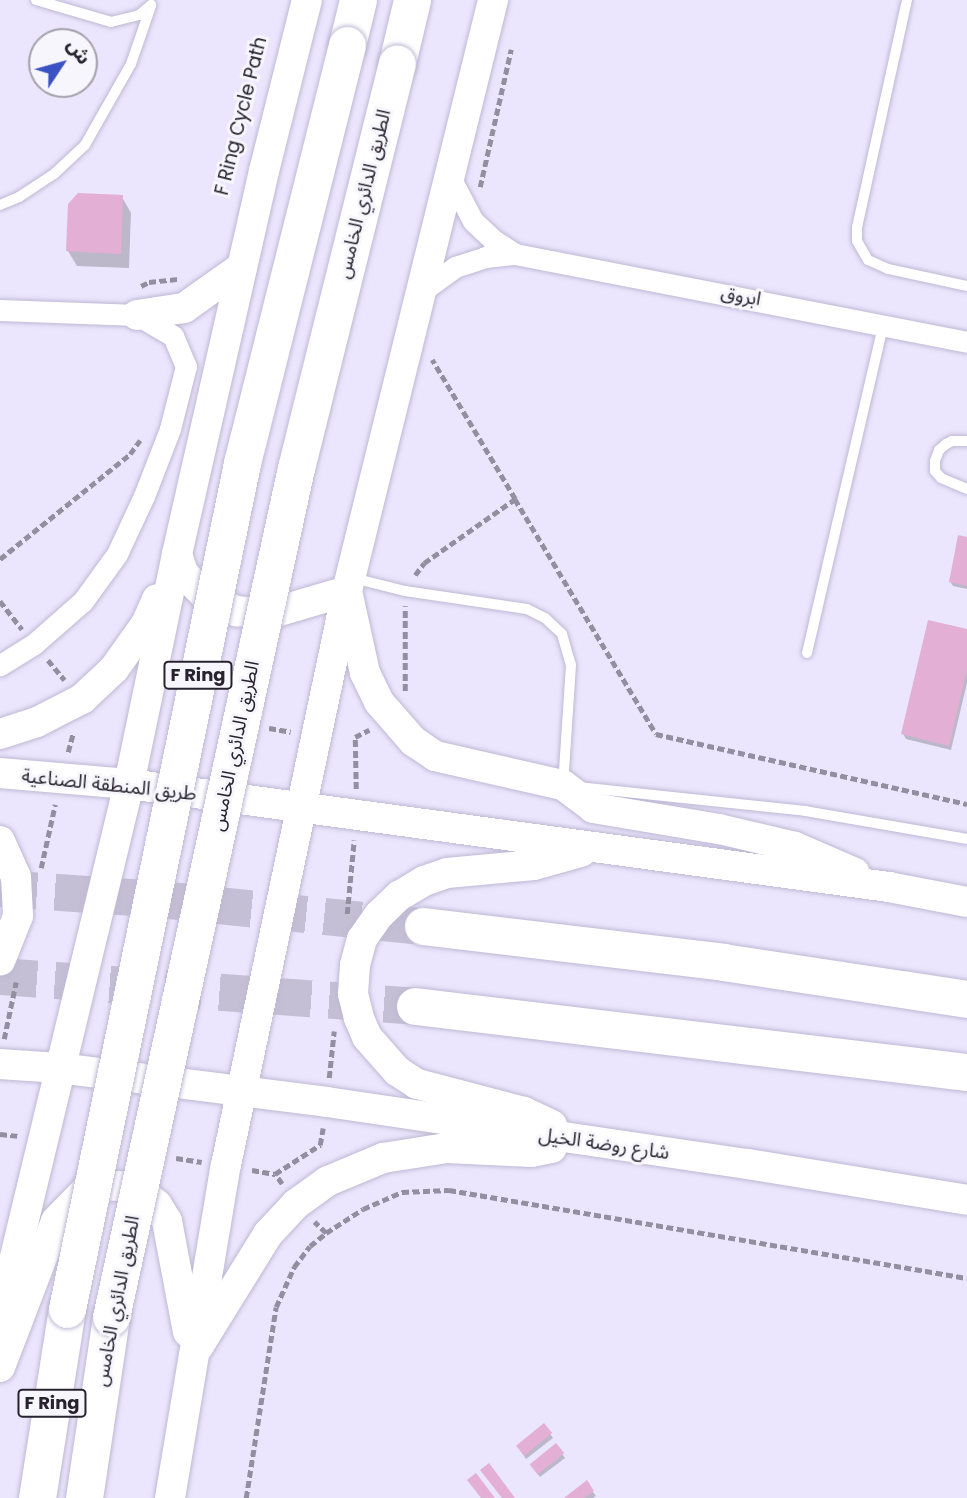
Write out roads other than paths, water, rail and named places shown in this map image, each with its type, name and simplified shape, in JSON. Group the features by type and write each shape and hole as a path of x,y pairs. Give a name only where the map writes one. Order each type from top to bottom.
{"highway":[{"name":"F Ring","path":"37,1498 67,1308 242,463 358,0"},
{"name":"الطريق الدائري الخامس","path":"84,1498 111,1317 296,468 412,0"},
{"path":"423,926 723,962 967,999"},
{"path":"415,1006 967,1072"}],"street":[{"path":"0,1319 129,784 177,554 307,0"},
{"path":"170,1498 192,1356 241,1090 348,584 451,179 493,0"},
{"name":"ابروق","path":"451,179 473,221 492,239 515,254"},
{"name":"ابروق","path":"422,291 455,267 485,257 515,254 884,323 967,342"},
{"path":"0,310 137,315 184,308 243,267"},
{"path":"0,665 34,644 83,601 117,554 144,496 170,429 186,376 184,356 173,336 137,315"},
{"path":"177,554 183,573 206,596 236,611 269,614 348,584"},
{"path":"0,734 37,722 82,699 114,669 146,624 177,554"},
{"path":"348,584 365,673 379,702 413,741 435,756 563,785 593,808 719,829 795,847 889,887"},
{"name":"طريق المنطقة الصناعية","path":"0,773 129,784 301,807"},
{"path":"301,807 889,887 967,902"},
{"path":"0,841 16,877 18,916 6,952 9,970"},
{"path":"587,1142 524,1112 417,1084 397,1071 367,1037 353,994 355,965 362,939 379,915 399,896 424,881 447,873 534,865 595,849"},
{"path":"1,1054 59,1068 241,1090"},
{"name":"شارع روضة الخيل","path":"241,1090 748,1164 967,1200"},
{"path":"192,1356 268,1234 296,1204 328,1181 383,1158 447,1148 531,1152 587,1142"},
{"path":"0,1367 56,1221 91,1185 119,1186 140,1191 157,1205 167,1221 180,1277 192,1356"}],"lane":[{"path":"36,0 111,22 133,18 153,3"},
{"path":"907,0 857,227 857,241 868,260 888,269 967,286"},
{"path":"0,205 19,197 54,174 85,145 131,64 153,3"},
{"path":"807,653 884,323"},
{"path":"967,441 952,441 946,444 939,450 935,461 935,471 941,478 967,489"},
{"path":"348,584 527,609 545,618 562,634 571,665 563,785 805,811 967,839"}],"tunnel":[{"path":"0,888 160,899 423,926"},
{"path":"0,976 415,1006"}]}
